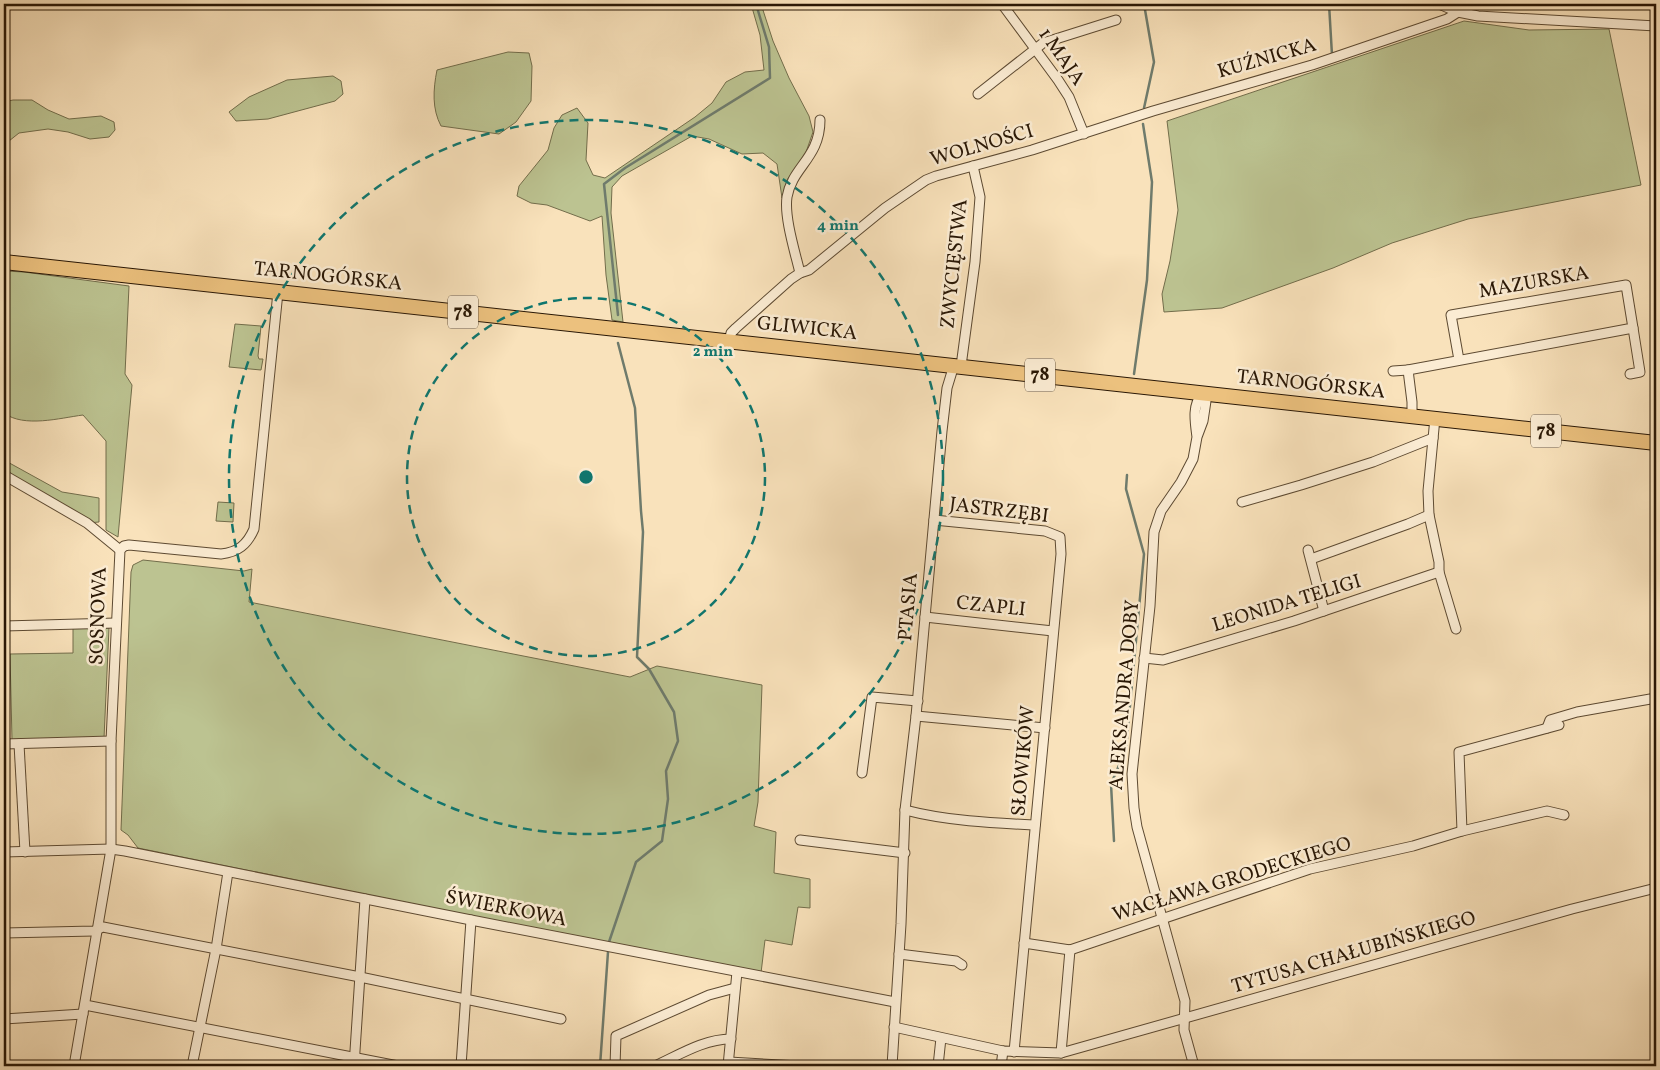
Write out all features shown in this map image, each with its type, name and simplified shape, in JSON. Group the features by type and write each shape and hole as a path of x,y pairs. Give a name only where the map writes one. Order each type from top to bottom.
{"main road":[{"name":"TARNOGÓRSKA","path":"4,262 648,332"},
{"name":"GLIWICKA","path":"648,332 957,366"},
{"name":"TARNOGÓRSKA","path":"957,366 1656,443"}],"street":[{"name":"1 MAJA","path":"1002,4 1036,48 1068,97 1084,134"},
{"path":"1439,4 1458,12 1478,16 1656,26"},
{"name":"KUŹNICKA","path":"1084,134 1166,107 1312,65 1447,19 1458,12"},
{"path":"978,94 1043,43 1116,20"},
{"path":"800,273 787,208 787,196 792,181 814,151 820,133 820,120"},
{"name":"WOLNOŚCI","path":"729,341 731,333 775,293 800,273 809,270 886,208 926,180 1084,134"},
{"name":"ZWYCIĘSTWA","path":"957,366 975,262 980,197 973,166"},
{"name":"MAZURSKA","path":"1459,360 1451,315 1626,285 1640,372 1630,374"},
{"name":"SOSNOWA","path":"74,1066 111,849 111,742 120,550 124,546 129,545 221,554 232,553 249,540 254,529 278,292"},
{"path":"1393,371 1408,370 1633,328"},
{"name":"PTASIA","path":"892,1066 905,810 918,701 947,388 957,366"},
{"path":"1408,370 1412,416"},
{"name":"ALEKSANDRA DOBY","path":"1194,1066 1184,1030 1185,1001 1139,834 1133,800 1132,774 1150,606 1154,532 1161,511 1188,471 1193,459 1197,437 1195,422 1196,400 1202,394"},
{"path":"1435,418 1428,492 1429,515 1439,562 1439,572 1456,629"},
{"path":"1242,502 1373,462 1433,438"},
{"path":"4,475 88,523 120,550"},
{"path":"1324,611 1310,555 1408,524 1429,515"},
{"name":"JASTRZĘBI","path":"934,520 1045,530 1060,537"},
{"name":"SŁOWIKÓW","path":"1014,1052 1061,554 1060,537"},
{"name":"LEONIDA TELIGI","path":"1144,658 1164,660 1324,611 1439,572"},
{"name":"CZAPLI","path":"925,617 1053,631"},
{"path":"4,626 116,623"},
{"path":"862,773 872,697 918,701"},
{"path":"1547,728 1550,720 1577,712 1656,698"},
{"path":"916,716 1044,728"},
{"path":"1462,831 1458,752 1558,725"},
{"path":"4,744 111,742"},
{"path":"19,744 25,852"},
{"path":"905,810 925,816 1035,825"},
{"name":"WACŁAWA GRODECKIEGO","path":"1070,950 1310,869 1413,846 1462,831 1547,811 1564,815"},
{"path":"800,840 904,853"},
{"name":"ŚWIERKOWA","path":"4,852 111,849 895,1002"},
{"path":"192,1066 216,949 228,872"},
{"name":"TYTUSA CHAŁUBIŃSKIEGO","path":"894,1027 1003,1052 1061,1053 1572,909 1656,888"},
{"path":"354,1062 365,899"},
{"path":"461,1066 471,920"},
{"path":"4,933 94,931 103,928 360,977 562,1019"},
{"path":"1024,943 1070,950 1061,1053"},
{"path":"899,954 956,961 962,965"},
{"path":"737,972 728,1064 799,1066"},
{"path":"615,1066 616,1036 709,994 735,988"},
{"path":"4,1019 84,1009 200,1027 354,1062 398,1066"},
{"path":"938,1066 941,1038"},
{"path":"654,1066 705,1043 718,1039 731,1039"},
{"path":"1001,1066 1003,1052"}],"green space":[{"path":"751,4 761,4 773,41 789,78 809,116 813,132 805,155 787,180 782,198 777,164 763,153 742,154 709,139 692,136 622,176 612,187 611,213 623,322 612,320 606,275 602,216 590,221 547,205 531,203 517,196 519,186 548,150 554,128 562,115 577,108 588,123 586,160 593,175 605,178 695,117 712,103 726,82 745,72 764,70 760,35"},
{"path":"1464,21 1529,30 1609,29 1641,185 1468,219 1392,243 1333,268 1222,308 1164,312 1162,294 1170,261 1178,210 1167,121"},
{"path":"508,52 529,53 532,66 531,101 516,122 499,134 441,126 436,113 434,99 437,70"},
{"path":"333,76 341,81 343,94 335,101 268,119 236,121 229,112 249,97 287,80"},
{"path":"32,100 48,110 69,119 101,116 114,122 115,130 109,137 90,139 68,132 48,129 19,133 4,145 4,102"},
{"path":"4,271 129,286 125,374 132,385 118,537 106,530 106,441 83,415 32,421 12,418 4,413"},
{"path":"235,324 261,326 258,356 259,359 263,359 261,370 229,367"},
{"path":"4,460 62,492 99,498 99,522 87,523 4,475"},
{"path":"218,502 234,503 233,522 216,521"},
{"path":"143,560 244,571 252,569 249,602 630,677 657,666 762,685 758,802 754,826 776,832 774,873 810,879 810,908 798,907 792,945 765,940 761,973 758,974 138,848 128,835 121,830 131,572 133,565"},
{"path":"73,627 109,628 104,738 12,740 10,654 73,653"}],"waterway":[{"path":"618,315 604,184 625,168 770,78 769,47 756,4"},
{"path":"1144,4 1154,62 1144,108"},
{"path":"1329,4 1332,55"},
{"path":"1134,374 1147,280 1152,182 1143,124"},
{"path":"609,942 636,862 662,841 668,799 666,771 678,741 674,712 649,669 637,657 643,532 635,408 618,343"},
{"path":"1114,841 1111,784 1126,749 1144,554 1126,489 1127,475"},
{"path":"600,1066 608,952"}]}
